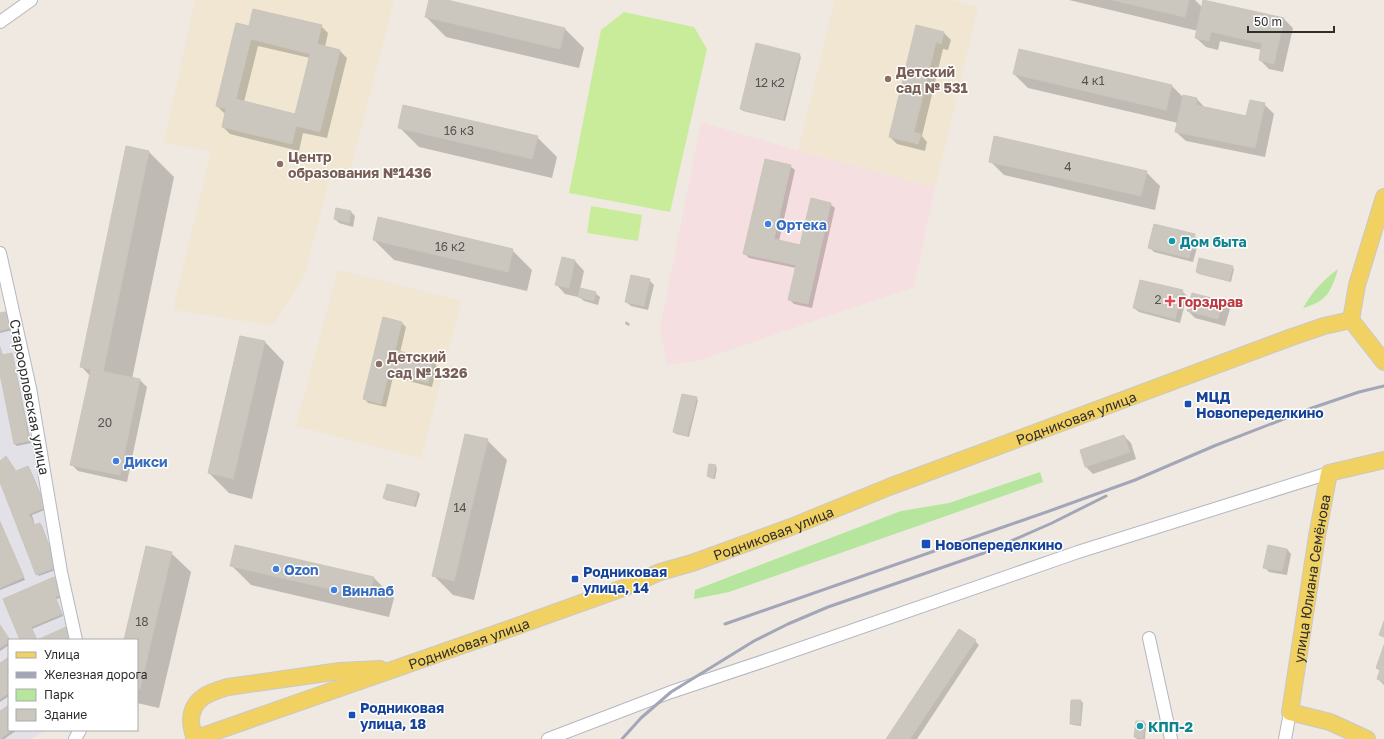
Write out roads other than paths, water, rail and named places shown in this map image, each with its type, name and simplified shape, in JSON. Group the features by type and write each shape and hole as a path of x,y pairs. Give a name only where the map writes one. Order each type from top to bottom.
{"main road":[{"path":"1384,197 1357,285 1351,320 1384,362"},
{"name":"Родниковая улица","path":"194,739 593,599 660,572 692,563 791,527 889,487 1292,337 1324,326 1351,320"},
{"name":"улица Юлиана Семёнова","path":"1290,712 1317,536 1329,474 1384,460"},
{"path":"194,739 191,721 195,705 202,697 211,692 228,687 340,671 398,668"},
{"path":"1290,712 1330,722 1368,739"}],"street":[{"path":"0,22 31,0"},
{"name":"Староорловская улица","path":"0,253 30,388 62,572 76,639"},
{"path":"1364,465 1377,467 1384,466"},
{"path":"548,739 671,692 1078,552 1329,474"},
{"path":"1149,638 1171,739"},
{"name":"улица Юлиана Семёнова","path":"1285,739 1290,712"}],"railway":[{"path":"725,624 1055,509 1135,480 1214,446 1312,408 1359,392 1384,386"},
{"path":"622,739 641,718 671,692 754,641 788,624 828,607 984,553 1052,523 1106,496"}],"place":[{"name":"Детский сад № 531","path":"888,79"},
{"name":"Центр образования №1436","path":"280,164"},
{"name":"Ортека","path":"768,224"},
{"name":"Дом быта","path":"1172,241"},
{"name":"Горздрав","path":"1170,301"},
{"name":"Детский сад № 1326","path":"379,364"},
{"name":"МЦД Новопеределкино","path":"1188,404"},
{"name":"Дикси","path":"116,461"},
{"name":"Новопеределкино","path":"926,544"},
{"name":"Ozon","path":"276,569"},
{"name":"Родниковая улица, 14","path":"575,579"},
{"name":"Винлаб","path":"334,590"},
{"name":"Родниковая улица, 18","path":"352,715"},
{"name":"КПП-2","path":"1140,726"}]}
